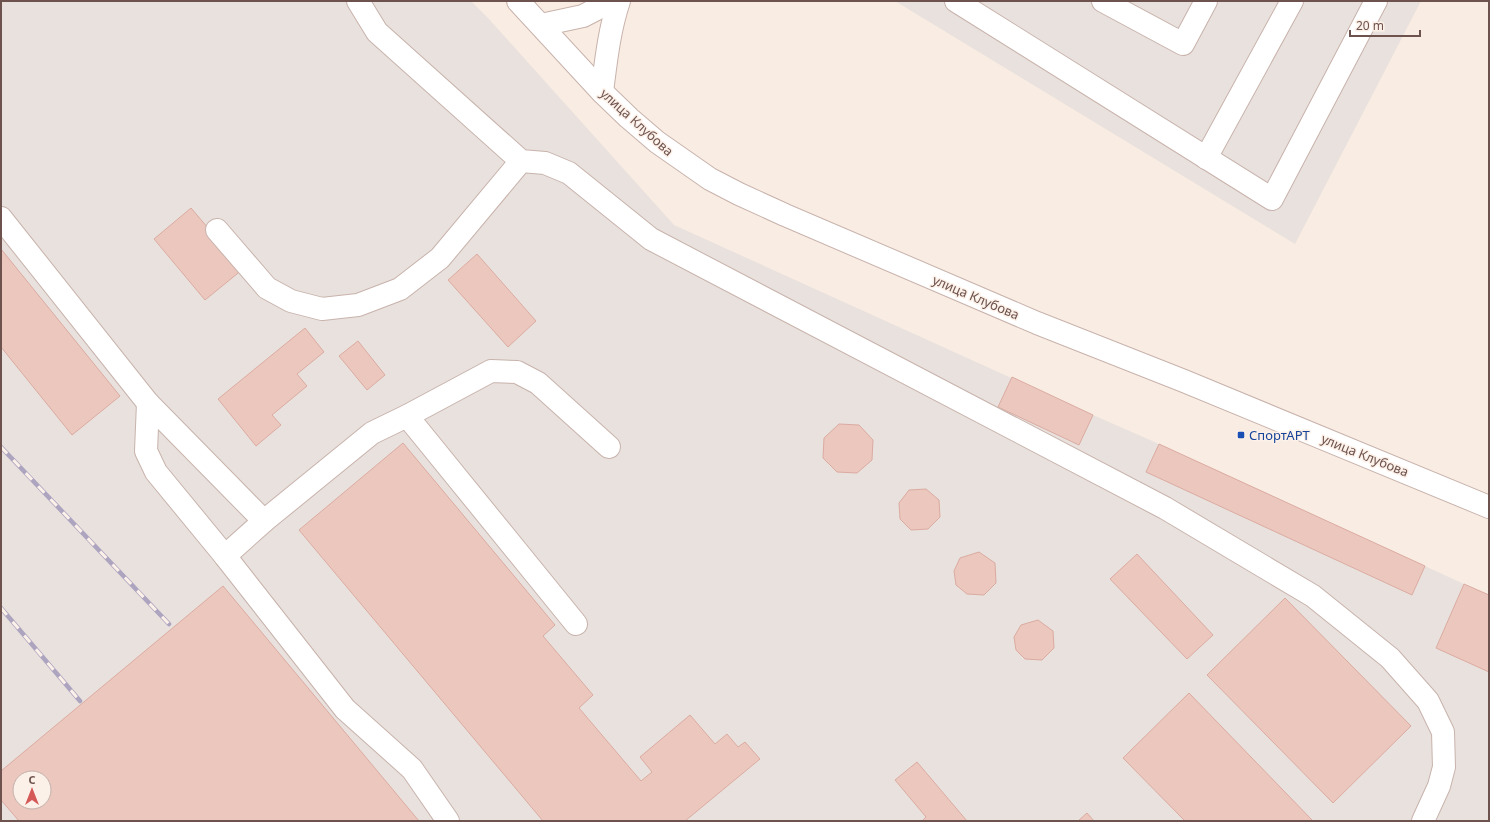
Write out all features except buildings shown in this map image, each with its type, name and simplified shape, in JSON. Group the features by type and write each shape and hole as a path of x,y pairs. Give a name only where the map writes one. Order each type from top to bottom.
{"street":[{"path":"358,1 377,32 521,161 545,163 569,173 651,239 1165,508 1313,596 1390,658 1428,701 1431,707 1443,732 1444,767 1440,786 1422,821"},
{"name":"улица Клубова","path":"518,1 602,92 657,142 710,179 792,218 1037,323 1184,381 1489,506"},
{"path":"541,25 583,16 612,1"},
{"path":"602,92 612,21 619,1"},
{"path":"956,1 1272,199 1376,1"},
{"path":"1103,1 1183,44 1206,1"},
{"path":"1206,158 1292,1"},
{"path":"217,230 267,288 291,301 322,309 358,305 400,289 440,258 521,161"},
{"path":"1,218 148,403 264,521"},
{"path":"225,556 264,521 372,432 407,416 491,371 517,372 538,383 609,447"},
{"path":"148,403 146,450 156,472 225,556 345,709 412,769 448,821"},
{"path":"407,416 576,624"}],"shaded area":[{"path":"1,1 471,1 674,225 1159,444 1464,584 1436,648 1489,672 1489,821 1,821"},
{"path":"895,1 1421,1 1295,244"}],"railway":[{"path":"1,447 169,624"},
{"path":"1,608 80,701"}],"place":[{"name":"СпортАРТ","path":"1241,435"}]}
